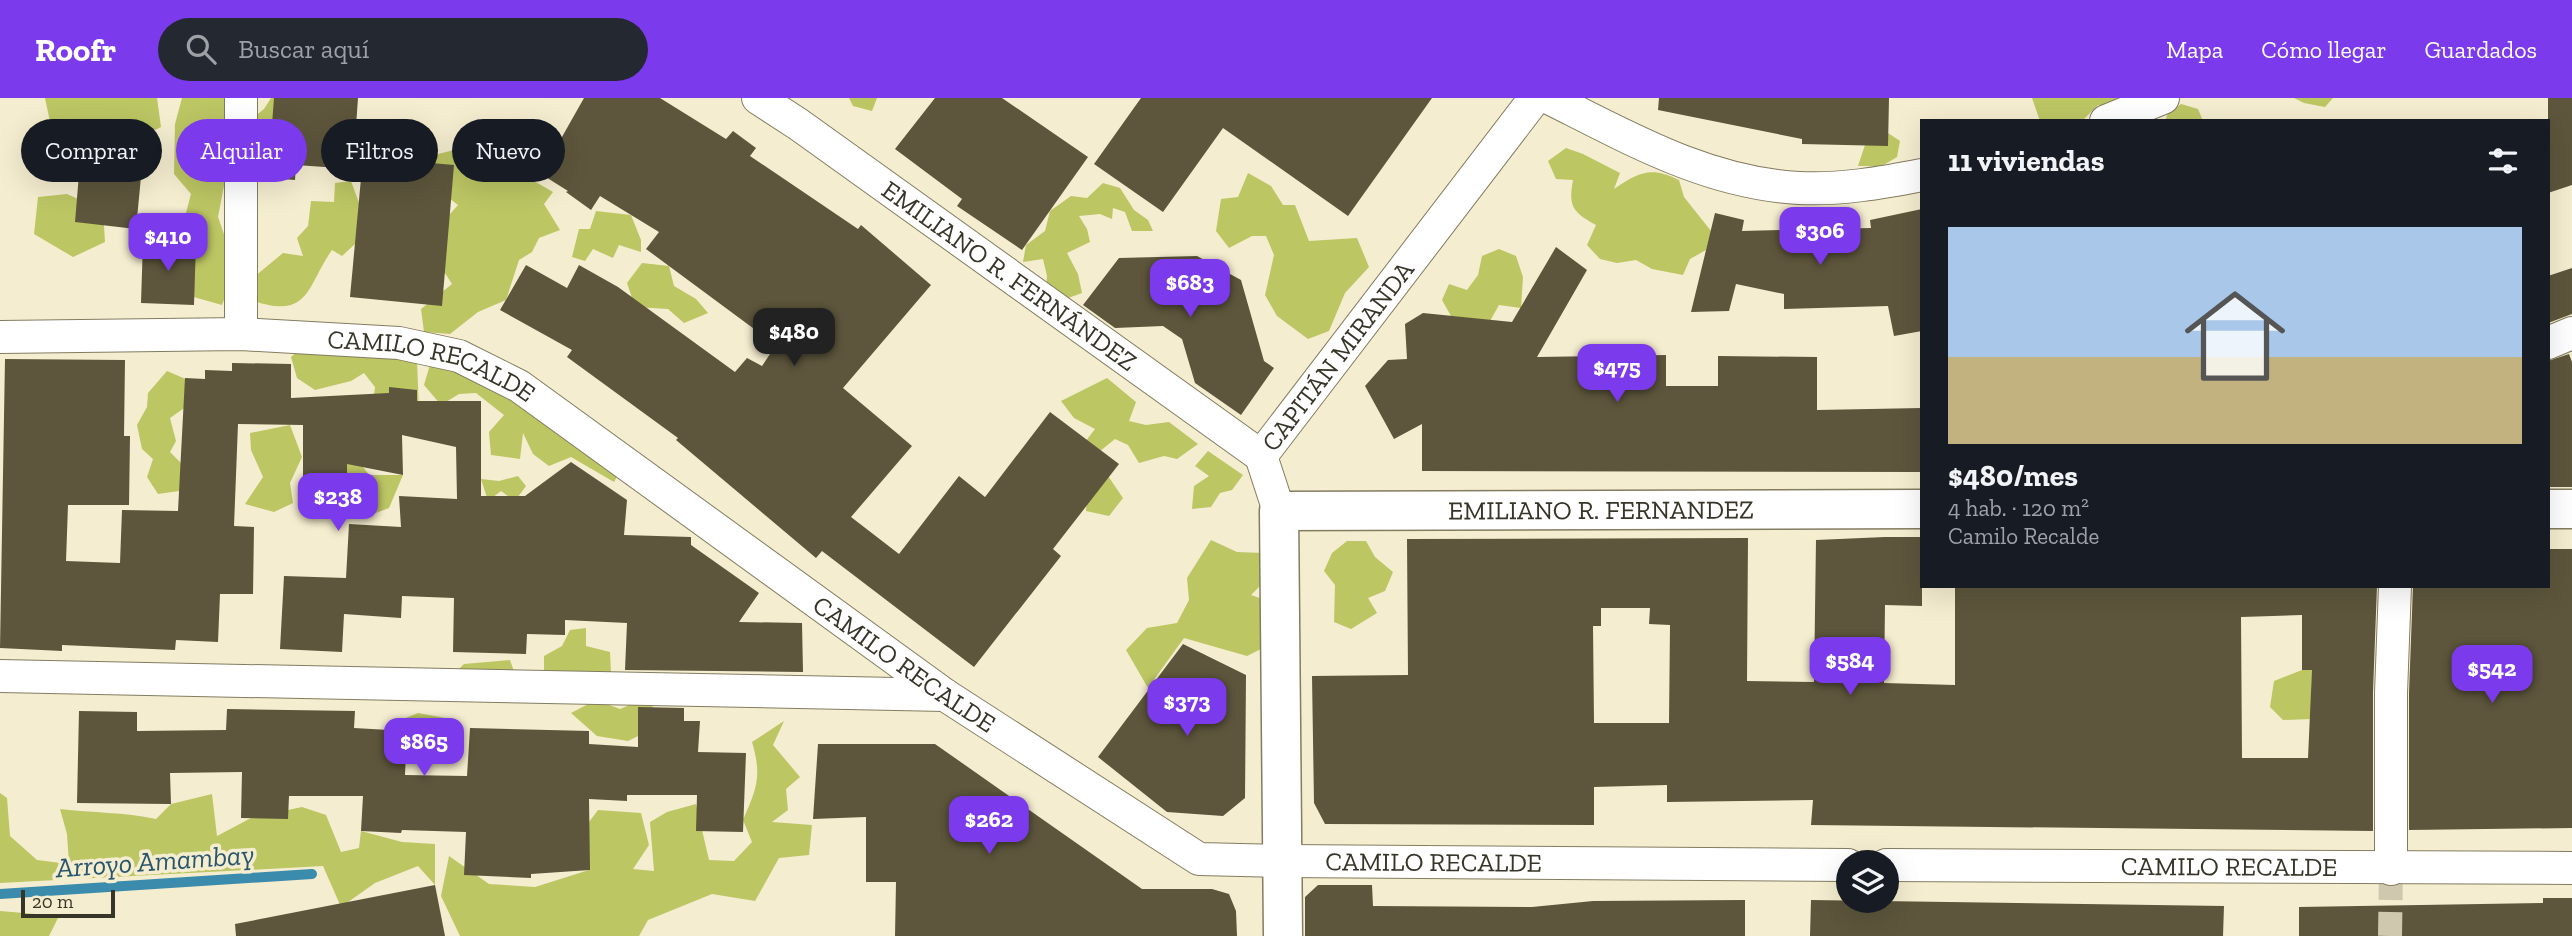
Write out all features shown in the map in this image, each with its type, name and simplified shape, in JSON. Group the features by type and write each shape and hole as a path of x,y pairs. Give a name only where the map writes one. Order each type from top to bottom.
{"street":[{"path":"241,98 241,334"},
{"name":"EMILIANO R. FERNÁNDEZ","path":"758,98 1261,456"},
{"name":"CAPITÁN MIRANDA","path":"1283,936 1279,511 1261,456 1535,98"},
{"path":"1549,98 1668,158 1733,178 1799,188 1862,186 1920,175"},
{"path":"2111,119 2163,98"},
{"path":"2550,342 2572,333"},
{"name":"CAMILO RECALDE","path":"0,337 241,334 399,343 459,356 519,386 945,695 1199,859 1836,865"},
{"name":"EMILIANO R. FERNANDEZ","path":"1279,511 1920,509"},
{"path":"2550,509 2572,509"},
{"path":"2390,869 2395,588"},
{"path":"0,676 945,695"},
{"name":"CAMILO RECALDE","path":"1899,865 2572,868"}],"green space":[{"path":"45,98 157,98 160,119 110,119 49,119"},
{"path":"182,98 232,98 233,119 176,119"},
{"path":"271,98 310,98 298,119 252,119 264,109"},
{"path":"849,98 877,98 872,111 853,106"},
{"path":"2032,98 2146,98 2123,110 2098,105 2084,119 2039,119"},
{"path":"2294,98 2333,98 2325,107"},
{"path":"2181,104 2198,109 2202,119 2166,119 2168,113"},
{"path":"176,120 176,176 174,174"},
{"path":"1882,129 1900,141 1897,157 1882,166 1858,166 1865,145"},
{"path":"1566,148 1620,173 1614,189 1645,173 1661,173 1679,180 1684,197 1711,231 1706,250 1690,259 1683,275 1652,269 1636,260 1617,263 1600,259 1587,245 1596,225 1577,212 1572,203 1573,180 1556,179 1548,161"},
{"path":"452,150 452,182 536,182 553,192 544,204 560,230 539,238 532,252 519,260 506,300 478,312 450,334 424,332 421,309 452,284 441,267 441,224 458,205 428,182 438,182 438,154"},
{"path":"1248,173 1271,186 1283,205 1295,205 1309,241 1357,238 1369,267 1345,293 1329,331 1308,339 1277,316 1265,295 1274,255 1266,236 1252,236 1229,248 1216,231 1221,199 1238,197"},
{"path":"181,182 225,182 218,217 236,269 222,305 183,294 185,258 182,228 191,194"},
{"path":"351,182 365,219 355,244 342,256 332,250 305,296 297,302 286,306 272,306 254,301 254,277 283,253 303,256 297,238 308,226 311,201 334,202 335,183"},
{"path":"1103,183 1120,188 1134,210 1148,220 1153,231 1132,231 1125,212 1113,208 1112,219 1100,214 1079,216 1087,229 1090,242 1067,253 1078,274 1082,293 1060,301 1046,289 1047,276 1043,259 1023,262 1026,245 1045,231 1050,211 1071,196 1087,198"},
{"path":"67,194 103,210 105,242 73,257 34,234 38,197"},
{"path":"596,211 631,215 641,240 641,252 619,245 613,258 593,249 585,261 572,257 579,229 590,229"},
{"path":"1499,249 1516,256 1523,277 1521,308 1499,305 1490,321 1451,316 1442,300 1449,284 1467,290 1478,275 1482,256"},
{"path":"642,263 669,266 674,286 696,299 708,313 684,323 668,309 635,307 627,283"},
{"path":"305,345 417,360 419,411 372,411 375,387 364,373 351,381 315,390 297,378 291,357"},
{"path":"431,361 504,388 620,471 614,482 571,457 549,466 533,454 523,433 520,459 491,455 489,432 504,415 476,393 459,394 441,405 424,385"},
{"path":"167,371 195,383 190,404 170,418 176,441 170,452 187,469 186,490 158,494 147,477 153,459 142,449 137,425 147,407 148,393"},
{"path":"1107,378 1136,402 1129,421 1146,425 1169,422 1198,444 1177,459 1164,456 1139,463 1128,445 1115,439 1089,460 1079,450 1095,429 1074,418 1061,401"},
{"path":"290,425 302,457 290,483 293,503 274,512 245,504 263,477 251,450 250,433"},
{"path":"349,448 369,475 403,475 389,508 362,518 324,487"},
{"path":"1208,451 1243,475 1232,490 1220,493 1211,507 1192,509 1194,486 1209,476 1195,466"},
{"path":"518,476 526,486 515,501 501,491 488,501 481,479 499,481"},
{"path":"1108,476 1123,498 1109,516 1086,511 1088,488"},
{"path":"1211,540 1237,552 1263,553 1263,583 1251,595 1274,603 1277,641 1247,656 1184,638 1148,688 1126,650 1147,628 1177,623 1189,600 1187,578"},
{"path":"1347,541 1366,541 1375,557 1393,572 1385,591 1368,598 1377,613 1351,629 1334,622 1335,585 1324,571 1332,553"},
{"path":"586,628 586,646 610,652 611,674 544,675 544,656 562,646 570,630"},
{"path":"510,660 516,677 451,677 464,664"},
{"path":"2302,670 2312,670 2311,719 2283,720 2270,707 2274,681"},
{"path":"644,699 669,721 628,741 597,736 571,713 596,700 620,709"},
{"path":"418,713 451,719 455,740 433,737 417,753 403,719"},
{"path":"784,721 773,745 800,777 786,789 788,810 772,822 812,825 809,855 779,858 755,901 712,894 648,920 639,936 460,936 441,896 449,856 489,884 535,887 589,870 577,838 598,810 641,813 649,845 633,869 654,871 650,822 667,812 696,804 709,860 734,861 752,842 743,820 756,782 757,764 752,742"},
{"path":"0,793 7,798 10,836 37,860 69,864 67,834 60,809 156,819 171,804 212,794 217,836 251,818 302,807 326,815 341,852 359,848 361,831 402,842 435,844 435,885 418,866 375,883 341,907 323,866 0,883"},
{"path":"0,911 59,916 49,936 0,936"}],"building":[{"path":"274,98 358,98 357,119 321,119 321,167 307,166 307,119 272,119"},
{"path":"584,98 660,98 726,139 733,131 756,148 750,156 858,229 861,225 931,285 843,388 912,446 851,517 899,554 959,476 985,497 1050,412 1119,464 1053,549 1061,556 974,667 822,551 816,558 676,440 678,438 567,357 572,350 500,310 526,265 567,288 579,265 618,287 735,372 747,358 762,366 776,345 646,249 659,232 600,196 591,210 554,182 565,182 565,132"},
{"path":"935,98 1002,98 1088,157 1022,250 957,206 962,199 895,149"},
{"path":"1141,98 1432,98 1348,216 1223,128 1163,212 1094,164"},
{"path":"1659,98 1889,98 1888,146 1802,144 1802,139 1658,110"},
{"path":"2548,98 2572,98 2572,185 2550,192 2550,119"},
{"path":"438,164 452,165 442,306 350,297 361,182 438,182"},
{"path":"78,182 141,182 136,229 75,222"},
{"path":"1920,209 1920,331 1894,336 1888,306 1784,309 1784,294 1736,284 1729,311 1691,312 1715,213 1744,220 1742,231 1871,228 1870,220"},
{"path":"143,241 196,243 194,305 141,303"},
{"path":"1556,247 1587,270 1537,357 1666,355 1666,386 1718,386 1718,356 1817,357 1817,410 1920,408 1920,472 1422,471 1422,424 1394,439 1365,386 1388,360 1407,359 1405,324 1423,313 1512,322"},
{"path":"1197,256 1241,280 1264,361 1274,368 1241,415 1195,383 1182,339 1163,326 1115,328 1083,305 1119,258"},
{"path":"2572,268 2572,314 2550,322 2550,275"},
{"path":"2569,354 2572,362 2572,487 2550,487 2550,360"},
{"path":"5,359 125,360 124,436 130,436 129,505 68,505 66,561 120,563 122,510 178,511 185,378 205,379 205,370 232,371 232,363 291,364 291,398 389,393 389,387 417,390 417,401 481,401 481,496 525,496 571,462 627,500 624,535 691,537 691,545 759,593 739,622 802,623 803,672 625,670 627,623 565,620 565,635 527,634 526,654 453,652 454,598 402,596 401,618 344,614 342,652 280,649 284,576 346,578 349,524 401,527 399,496 457,499 456,447 402,435 403,475 347,464 347,515 303,515 303,425 238,424 234,526 254,527 253,594 220,594 218,642 176,640 175,650 62,645 62,651 0,648"},
{"path":"1920,537 1922,606 1885,605 1884,683 1955,685 1955,588 2377,588 2373,692 2373,831 1811,825 1813,800 1667,802 1667,785 1594,787 1594,825 1325,824 1314,803 1312,676 1408,675 1407,539 1748,538 1747,681 1814,682 1816,540","holes":["1601,608 1650,608 1649,624 1670,625 1669,723 1594,723 1593,626 1601,626","2302,615 2302,670 2312,670 2308,758 2242,758 2241,617"]},
{"path":"2550,549 2572,549 2572,828 2409,830 2409,693 2413,588 2550,588"},
{"path":"1183,644 1246,675 1245,798 1223,816 1167,812 1098,757"},
{"path":"638,707 684,708 684,721 700,721 698,752 746,753 743,832 696,831 697,795 627,795 627,801 589,799 590,870 531,874 531,878 464,875 466,832 361,831 363,796 289,796 288,819 241,818 242,772 170,773 171,804 77,803 79,711 137,712 137,731 226,730 227,709 355,711 354,728 407,731 405,775 467,776 470,728 589,731 589,744 638,747"},
{"path":"818,744 935,744 1142,889 1212,889 1229,894 1236,911 1237,936 895,936 896,882 866,882 866,817 813,819"},
{"path":"435,885 445,936 236,936 235,924"},
{"path":"1318,885 1372,885 1373,906 1532,907 1593,901 1745,900 1745,936 1305,936 1305,897"},
{"path":"2543,898 2572,898 2572,936 2299,936 2299,907 2543,903"},
{"path":"1811,900 1836,900 1836,913 1899,913 1899,901 2224,906 2223,936 1810,936"}],"waterway":[{"name":"Arroyo Amambay","path":"0,894 312,874"}],"tunnel":[{"path":"2390,936 2391,869"}]}
